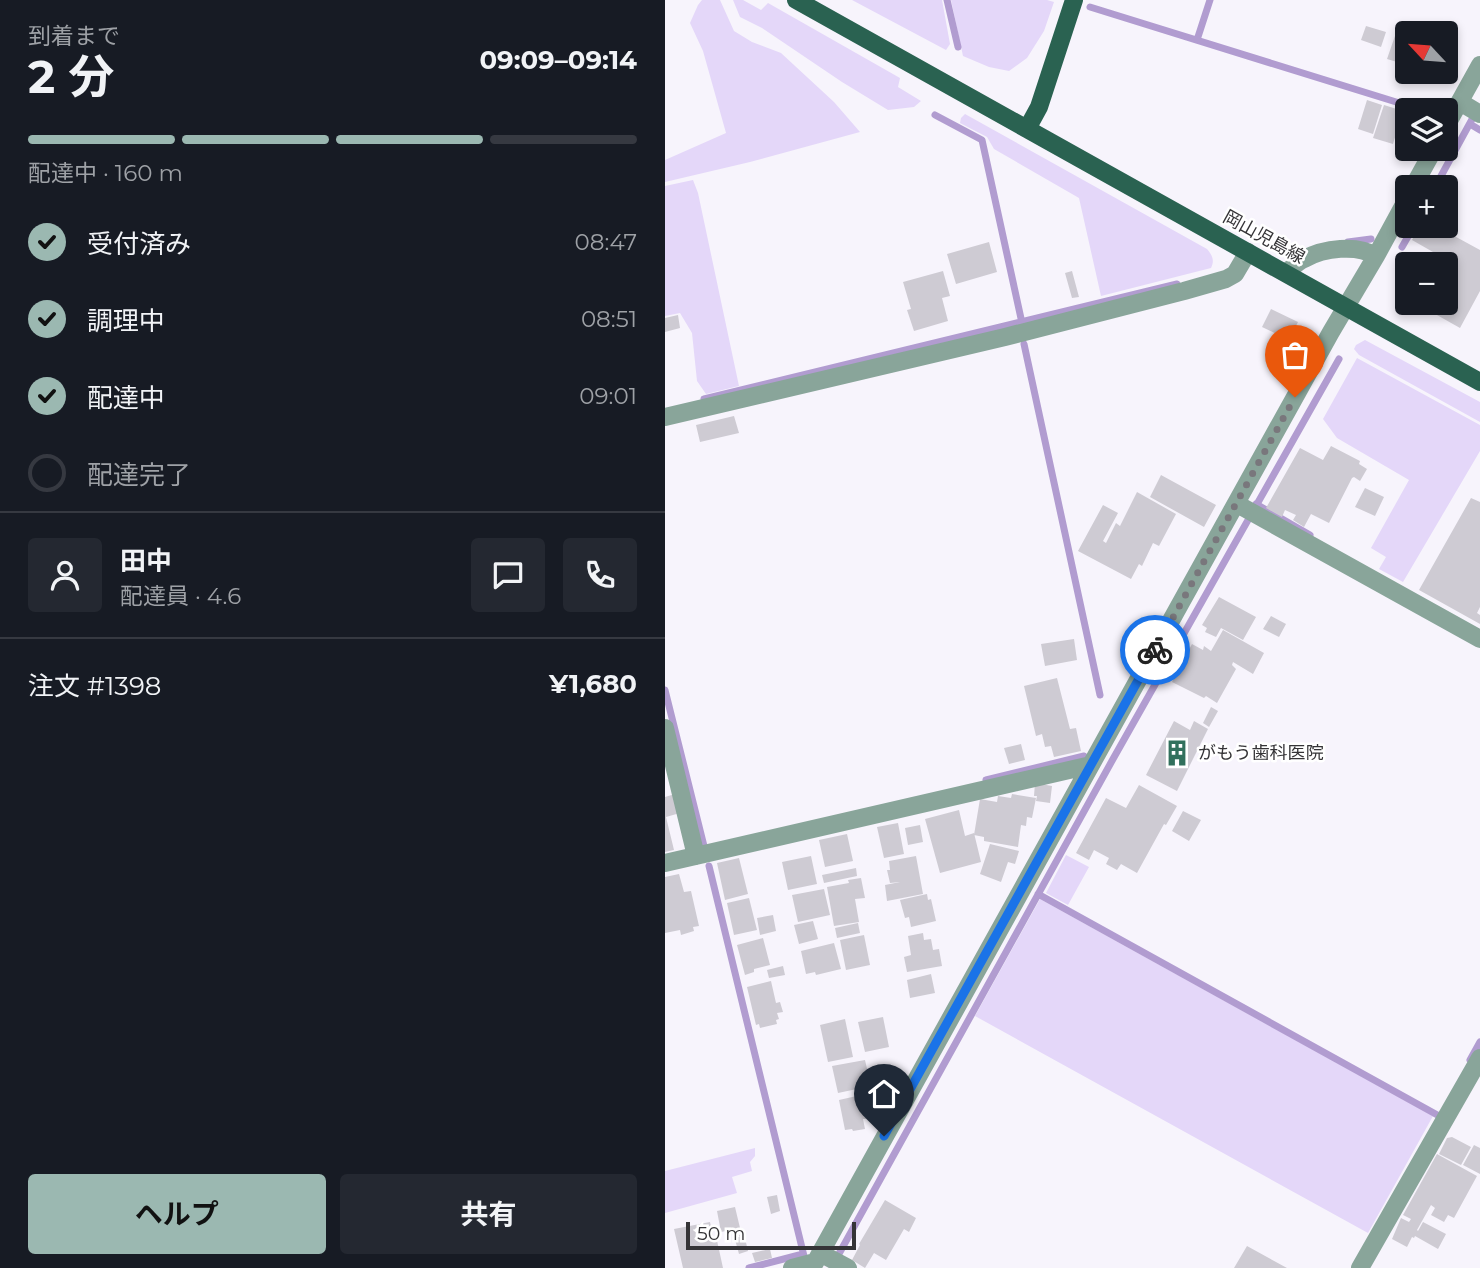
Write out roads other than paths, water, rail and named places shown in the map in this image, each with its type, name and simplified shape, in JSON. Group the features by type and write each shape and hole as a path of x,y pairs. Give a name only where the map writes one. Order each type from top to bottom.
{"main road":[{"name":"岡山児島線","path":"796,0 1480,382"},
{"path":"1027,129 1039,107 1074,0"}],"street":[{"path":"1469,108 1480,65"},
{"path":"792,1268 827,1262 1091,765 1246,509 1346,306 1395,222"},
{"path":"1286,273 1305,258 1326,251 1361,249 1377,256"},
{"path":"665,418 1005,337 1184,291 1226,279 1234,274 1248,252"},
{"path":"1246,509 1480,639"},
{"path":"665,728 695,856"},
{"path":"665,863 1091,765"},
{"path":"1360,1268 1480,1058"}],"waterway":[{"path":"947,0 958,47"},
{"path":"1197,40 1210,0"},
{"path":"1090,7 1395,102"},
{"path":"1442,175 1476,112"},
{"path":"935,115 982,140 1022,323"},
{"path":"1470,124 1480,130"},
{"path":"1402,247 1407,238"},
{"path":"1348,242 1371,239"},
{"path":"704,399 1177,284"},
{"path":"1024,344 1100,695"},
{"path":"835,1261 1113,759 1339,359"},
{"path":"1256,504 1310,535"},
{"path":"665,690 705,850"},
{"path":"986,780 1084,756"},
{"path":"709,866 804,1256"},
{"path":"1038,894 1441,1117"},
{"path":"1470,1060 1480,1042"},
{"path":"749,1268 803,1254"}],"place":[{"name":"がもう歯科医院","path":"1177,753"}]}
